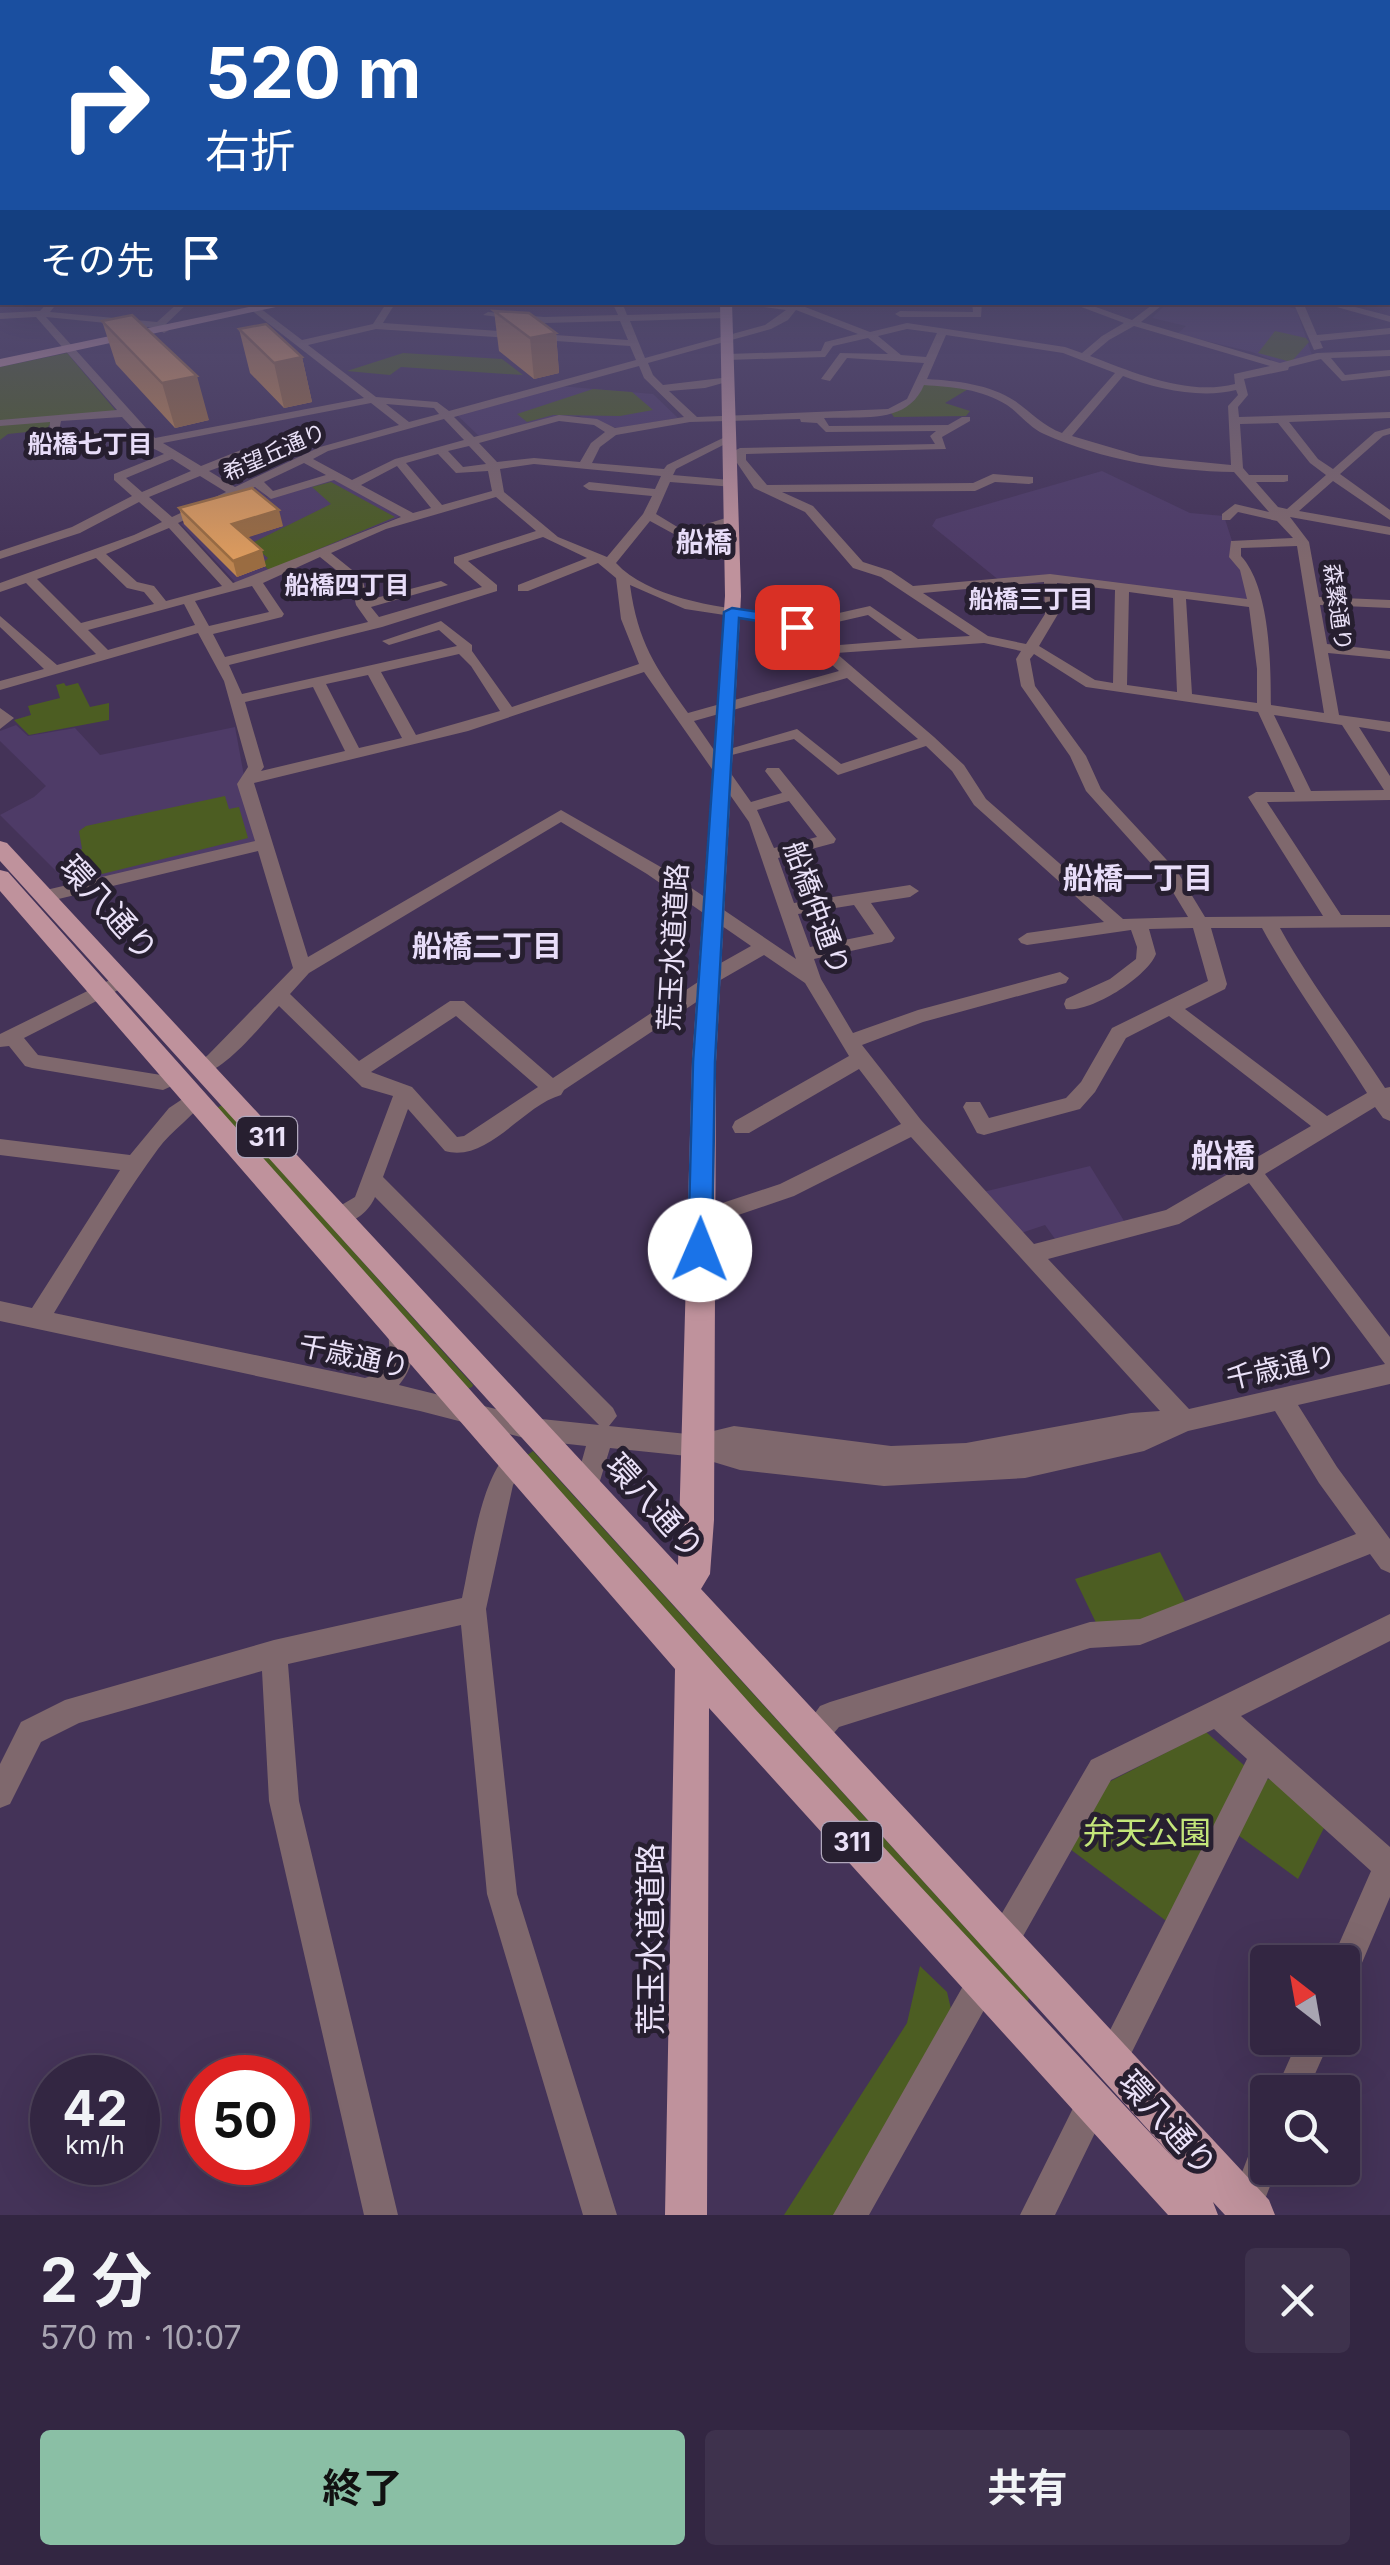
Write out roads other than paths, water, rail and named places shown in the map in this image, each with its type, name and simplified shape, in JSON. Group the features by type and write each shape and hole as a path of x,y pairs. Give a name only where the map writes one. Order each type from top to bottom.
{"main road":[{"path":"5,361 46,353"},
{"name":"荒玉水道道路","path":"678,1590 694,1574 709,981 732,612 733,447 727,353"},
{"name":"環八通り","path":"0,848 46,896 110,986"},
{"name":"環八通り","path":"0,877 110,986 188,1073 341,1216 586,1490 1250,2211"},
{"name":"環八通り","path":"188,1073 196,1098 692,1664 1197,2215"},
{"name":"荒玉水道道路","path":"686,2215 692,1664"}],"street":[{"path":"74,353 150,441 233,492"},
{"path":"311,353 460,471 534,460 730,484"},
{"path":"637,353 659,388 690,419 733,447 763,488 809,509 858,565 886,574 984,639"},
{"name":"希望丘通り","path":"0,588 171,523 324,448 664,353"},
{"path":"727,357 825,353"},
{"path":"893,353 898,358"},
{"path":"523,588 602,561 649,515 666,475 676,464 733,447 890,412 912,401 933,353"},
{"path":"1075,353 1150,383 1219,391 1240,380 1322,356 1382,353"},
{"path":"1230,353 1243,395 1233,406 1243,474"},
{"path":"1241,353 1284,368"},
{"path":"826,379 844,355 930,360"},
{"path":"1322,356 1342,378 1390,373"},
{"path":"1064,437 1120,373"},
{"path":"659,388 705,385 726,379"},
{"path":"920,382 971,388 1002,397 1037,426 1064,437 1176,465 1284,478"},
{"path":"56,418 56,435 150,441 372,400 437,405 475,441 493,465 498,493 545,532 602,561 622,577 680,602 788,620 929,740 958,768 980,802 1128,924 1148,952 1144,963 1108,988 1074,1004"},
{"path":"1363,402 1390,414"},
{"path":"0,423 125,412"},
{"path":"1233,420 1390,414"},
{"path":"285,417 324,448"},
{"path":"353,484 400,462 564,418 596,422 612,432"},
{"path":"584,466 595,445 612,432 690,419"},
{"path":"733,447 942,447 936,436 966,419"},
{"path":"733,447 735,422 820,420 826,430 951,428"},
{"path":"1282,420 1314,462 1390,516"},
{"path":"523,428 534,460"},
{"path":"867,429 865,438 870,448"},
{"path":"1284,514 1379,434 1390,430"},
{"path":"209,432 245,452"},
{"path":"0,554 56,538 245,452 304,432"},
{"path":"911,448 928,487"},
{"path":"832,449 845,474"},
{"path":"172,455 118,476 171,523 230,587"},
{"path":"303,458 411,518"},
{"path":"400,462 439,510"},
{"path":"763,488 845,474 928,487 975,487 993,478 1029,480"},
{"name":"森繁通り","path":"1243,474 1284,514 1304,542 1321,648 1340,719 1390,791"},
{"path":"255,481 271,495 335,476"},
{"path":"589,486 660,493"},
{"path":"80,628 254,581 382,526 498,493"},
{"path":"1226,517 1235,508 1390,531"},
{"path":"649,515 684,534 732,520"},
{"path":"223,662 492,588 459,560 545,532"},
{"path":"56,538 81,559"},
{"path":"1304,542 1235,544 1235,557 1246,569 1255,604 1264,669 1264,709 1305,796"},
{"path":"536,569 581,552"},
{"path":"98,553 132,585 149,588 162,605"},
{"path":"322,553 357,582 363,605 375,622"},
{"name":"船橋仲通り","path":"622,577 630,628 647,666 722,764 746,808 769,855 812,979 855,1050 914,1126 1106,1339 1185,1420"},
{"path":"28,578 105,655"},
{"path":"910,590 1050,578 1255,604"},
{"path":"973,1107 984,1126 1073,1104 1088,1088 1119,1034 1218,984 1200,922 1171,875 1094,791 1078,756 1028,686 1023,659 1054,618 1056,602 1050,578"},
{"path":"0,686 204,629 277,614 254,581"},
{"path":"363,605 441,584"},
{"path":"1120,688 1122,587"},
{"path":"1179,594 1185,698"},
{"path":"402,595 416,611"},
{"path":"188,598 223,662 236,700 256,767 245,784 303,969"},
{"path":"1314,601 1390,604"},
{"path":"797,627 870,610 913,642"},
{"path":"0,620 54,670"},
{"path":"236,700 467,648 441,625 389,641"},
{"path":"825,650 984,639 1030,648 1091,684 1390,727"},
{"path":"1321,648 1390,655"},
{"path":"462,650 476,663 510,712"},
{"path":"249,778 412,742 647,666"},
{"path":"373,671 412,742"},
{"path":"685,719 851,672"},
{"path":"318,683 354,753"},
{"path":"0,712 7,718 0,724"},
{"path":"722,764 796,734 838,770 929,740"},
{"path":"769,855 828,838 774,771"},
{"path":"1334,918 1256,797 1390,791"},
{"path":"746,808 792,795"},
{"path":"110,986 6,1039 32,1061 163,1083 188,1073 303,969 560,815 713,910 812,979"},
{"path":"46,896 264,844"},
{"path":"787,910 910,890"},
{"path":"803,956 886,938 858,899"},
{"path":"1027,939 1128,924 1334,918 1387,925"},
{"path":"1032,1254 1170,1218 1325,1126 1386,1101 1298,974 1268,920"},
{"path":"278,994 369,1082 405,1092 452,1145 460,1145 468,1144 554,1090 765,946"},
{"path":"742,1128 855,1050 918,1017 1060,978"},
{"path":"358,1071 457,1006 554,1090"},
{"path":"1171,1008 1325,1126"},
{"path":"341,1216 363,1202 405,1092"},
{"path":"38,1320 177,1109 196,1098"},
{"path":"700,1219 787,1190 914,1126"},
{"path":"0,1147 138,1164"},
{"path":"1252,1172 1390,1355"},
{"path":"372,1180 603,1426 586,1490"},
{"name":"千歳通り","path":"0,1311 532,1429 603,1426 740,1458 884,1474 1024,1466 1144,1440 1185,1420 1390,1374"},
{"path":"358,1389 388,1380 401,1366 404,1351 399,1329"},
{"path":"813,1736 830,1716 1090,1635 1140,1632 1382,1550 1280,1398"},
{"path":"514,1462 502,1481 473,1609 502,1894 600,2215"},
{"path":"0,1794 38,1725 93,1704 274,1654 473,1609"},
{"path":"1002,1943 1102,1770 1390,1627"},
{"path":"274,1654 284,1801 381,2215"},
{"path":"1218,1714 1389,1865 1354,1945"},
{"path":"1111,2061 1264,1756"},
{"path":"850,2215 982,1984"},
{"path":"1036,2215 1095,2100"},
{"path":"1250,2211 1257,2185"}],"district":[{"name":"船橋七丁目","path":"90,444"},
{"name":"船橋","path":"704,542"},
{"name":"船橋四丁目","path":"347,585"},
{"name":"船橋三丁目","path":"1031,599"},
{"name":"船橋一丁目","path":"1138,878"},
{"name":"船橋二丁目","path":"487,946"},
{"name":"船橋","path":"1223,1155"}],"park label":[{"name":"弁天公園","path":"1147,1832"}]}
